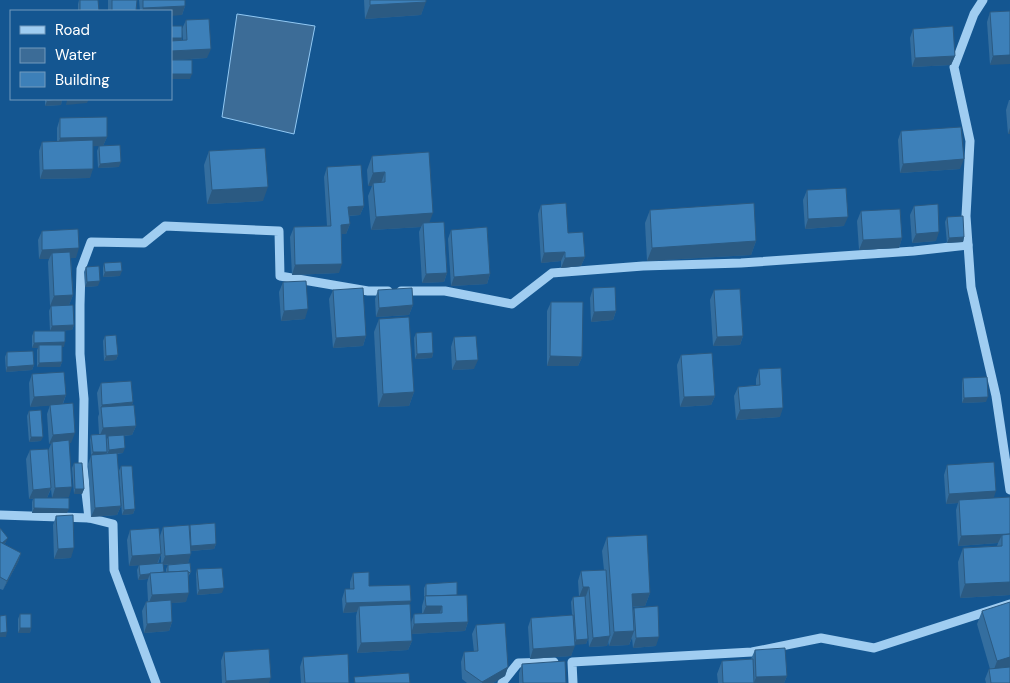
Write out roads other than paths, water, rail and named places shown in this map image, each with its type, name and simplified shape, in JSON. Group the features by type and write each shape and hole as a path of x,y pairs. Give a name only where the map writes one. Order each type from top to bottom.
{"street":[{"path":"983,0 974,14 954,67 970,141 966,216 971,288 996,396 1010,490"},
{"path":"89,518 83,467 84,399 80,354 80,305 81,269 90,242 144,243 165,226 279,231 280,276 368,291 445,291 512,304 552,273 643,266 741,263 914,251 968,245"},
{"path":"0,515 89,518 113,524 114,570 156,683"},
{"path":"502,683 518,662 572,662 752,652 821,638 874,648 1010,604"},
{"path":"572,662 573,683"}],"water":[{"path":"237,14 315,26 294,134 222,117"}]}
